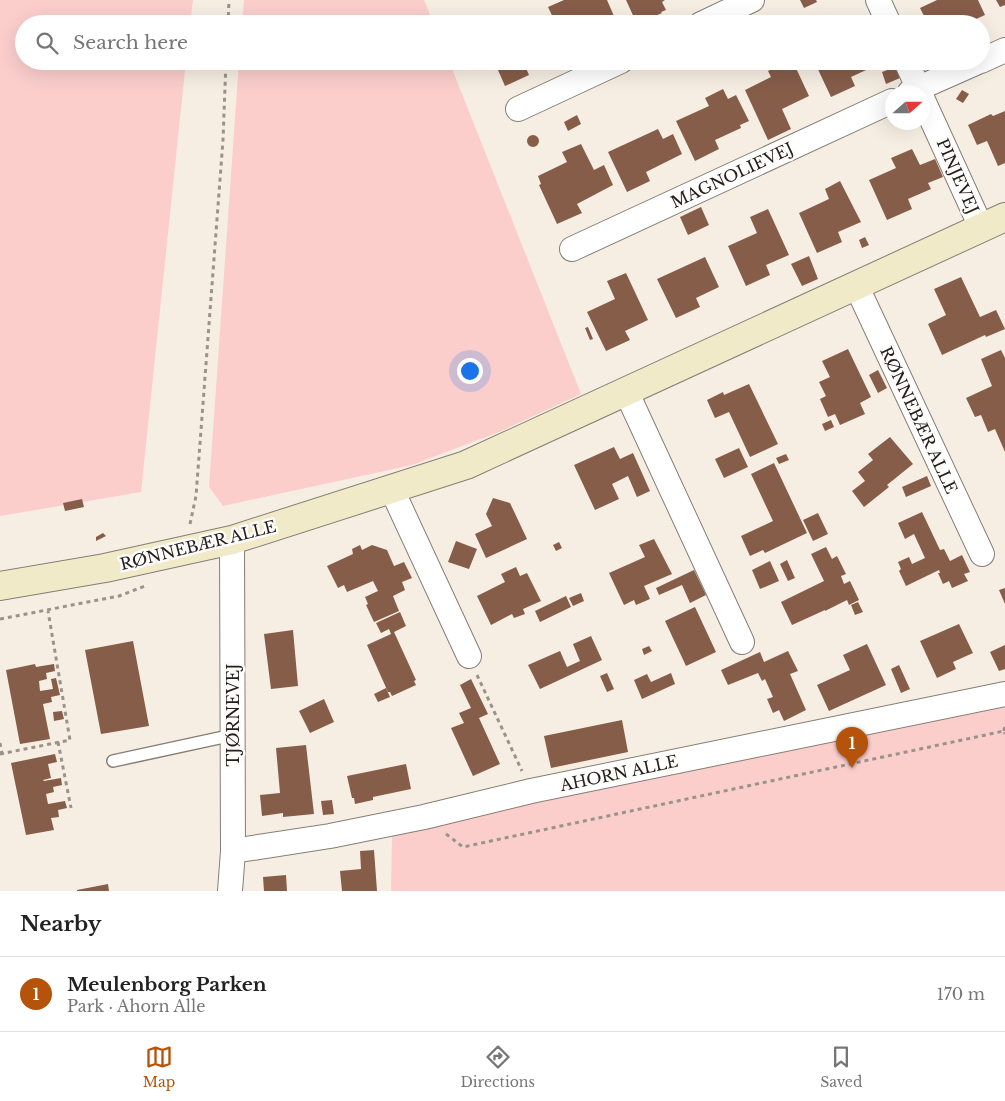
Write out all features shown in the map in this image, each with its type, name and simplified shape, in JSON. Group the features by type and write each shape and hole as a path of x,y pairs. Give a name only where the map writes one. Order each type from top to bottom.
{"main road":[{"name":"RØNNEBÆR ALLE","path":"0,586 105,568 232,540 466,465 993,222"}],"street":[{"path":"720,15 752,0"},
{"path":"878,0 885,15"},
{"path":"990,57 1005,50"},
{"path":"518,109 602,70"},
{"name":"PINJEVEJ","path":"909,70 915,85"},
{"path":"930,87 963,70"},
{"name":"MAGNOLIEVEJ","path":"572,249 885,104"},
{"name":"PINJEVEJ","path":"930,114 993,222"},
{"name":"RØNNEBÆR ALLE","path":"856,285 982,554"},
{"path":"626,391 742,642"},
{"path":"392,490 469,656"},
{"name":"TJØRNEVEJ","path":"230,891 233,851 232,540"},
{"name":"AHORN ALLE","path":"233,851 330,836 424,817 531,791 1005,694"}],"lane":[{"path":"114,761 233,735"}],"path":[{"path":"228,15 229,0"},
{"path":"189,528 196,496 226,70"},
{"path":"0,744 1,754 70,740 48,611"},
{"path":"469,656 531,791"},
{"path":"424,817 463,847 1004,732 1005,724"},
{"path":"58,742 70,808"}],"shaded area":[{"path":"0,0 193,0 191,15 15,15 15,70 185,70 141,492 0,516"},
{"path":"244,0 424,0 430,15 243,15"},
{"path":"238,70 453,70 581,394 499,432 412,465 223,506 209,487"},
{"path":"1005,702 1005,891 391,891 392,834"}],"building":[{"path":"564,0 607,0 614,15 552,15 548,7"},
{"path":"626,0 665,0 662,2 666,10 662,13 657,15 633,15"},
{"path":"800,0 816,0 817,2 804,8"},
{"path":"937,0 978,0 985,15 924,15 920,8"},
{"path":"996,0 1005,0 1005,5 1000,7"},
{"path":"498,70 527,70 529,75 505,86"},
{"path":"797,70 809,96 782,109 791,129 768,140 745,90 771,77 768,71"},
{"path":"818,70 866,70 851,77 855,86 831,97"},
{"path":"896,70 900,78 886,84 882,72"},
{"path":"723,89 728,99 736,95 749,121 740,125 741,128 715,140 719,149 695,161 676,121 709,106 705,98"},
{"path":"962,90 969,94 963,103 956,99"},
{"path":"1005,111 1005,163 998,166 987,141 977,145 968,125 991,114 993,116"},
{"path":"577,115 581,124 568,131 564,122"},
{"path":"658,129 663,139 673,134 682,154 646,172 650,181 627,192 608,152"},
{"path":"533,135 539,141 533,147 527,141"},
{"path":"581,144 594,170 604,165 613,185 577,204 582,213 557,224 539,185 541,184 538,176 567,162 562,152"},
{"path":"912,149 920,165 935,159 943,177 928,183 931,189 908,199 912,209 887,220 869,180 896,168 891,158"},
{"path":"840,181 861,222 838,232 842,242 817,253 799,213 829,199 825,189"},
{"path":"701,207 709,225 688,235 680,217"},
{"path":"768,209 789,255 766,265 770,275 746,286 728,246 757,233 750,217"},
{"path":"865,237 869,245 862,248 859,240"},
{"path":"809,256 818,279 802,286 791,264"},
{"path":"705,257 719,287 696,298 700,307 676,318 657,279"},
{"path":"626,273 648,320 625,331 630,340 606,351 587,312 615,299 607,281"},
{"path":"961,277 980,317 996,310 1005,329 986,337 985,335 942,355 928,324 946,315 934,289"},
{"path":"588,327 593,339 590,340 585,328"},
{"path":"848,349 871,397 860,403 865,414 840,425 835,414 828,417 820,399 826,396 819,382 830,377 822,361"},
{"path":"1001,350 1005,358 1005,452 995,429 988,432 981,415 975,417 966,398 992,386 981,359"},
{"path":"878,370 887,388 878,393 869,375"},
{"path":"749,384 778,444 750,457 729,412 715,418 707,400 723,392 724,395"},
{"path":"831,420 834,427 825,431 822,424"},
{"path":"890,437 913,464 864,507 852,491 865,481 858,472 873,460 868,454"},
{"path":"614,447 620,459 633,453 650,491 637,497 628,476 612,484 619,499 595,510 574,465"},
{"path":"739,448 748,467 724,478 715,459"},
{"path":"786,454 789,460 779,464 776,458"},
{"path":"774,463 807,533 765,553 763,550 750,556 741,536 773,521 751,474"},
{"path":"927,476 931,486 906,497 902,487"},
{"path":"493,498 510,503 527,539 486,558 475,534 492,526 486,514"},
{"path":"82,499 84,507 65,511 63,503"},
{"path":"922,512 940,550 944,549 950,561 962,555 970,572 964,574 968,581 952,588 949,581 943,584 938,573 940,573 939,570 906,586 899,571 901,569 898,562 909,557 912,564 925,558 914,534 905,539 898,523"},
{"path":"818,513 828,534 813,541 803,520"},
{"path":"103,533 106,536 96,541 96,537"},
{"path":"654,539 672,574 644,586 650,599 636,605 634,600 624,605 609,573 645,557 639,545"},
{"path":"456,541 477,549 469,569 448,562"},
{"path":"559,542 562,548 556,551 553,545"},
{"path":"360,545 362,550 372,545 387,550 394,566 404,562 412,578 402,582 405,590 393,596 399,611 374,622 366,605 368,604 365,597 378,591 373,581 347,592 344,585 338,588 327,566 353,554 352,549"},
{"path":"826,547 832,559 837,556 846,574 841,576 844,584 850,581 859,600 849,605 847,600 792,625 781,602 824,581 811,554"},
{"path":"787,560 795,578 788,581 780,564"},
{"path":"770,561 779,581 760,589 752,570"},
{"path":"516,567 520,576 527,573 541,601 523,609 525,614 514,618 512,614 491,625 477,596 505,582 501,574"},
{"path":"694,570 706,595 690,603 682,585 659,595 656,588"},
{"path":"1005,588 1005,604 999,590"},
{"path":"581,593 584,601 573,606 569,598"},
{"path":"566,596 571,607 540,622 535,611"},
{"path":"858,602 863,612 855,615 851,605"},
{"path":"695,607 716,652 686,666 665,621"},
{"path":"400,612 406,626 394,632 416,680 414,681 416,685 392,696 388,692 367,645 391,634 389,629 381,633 376,623"},
{"path":"959,624 973,653 953,662 956,669 937,678 920,641"},
{"path":"293,630 298,686 271,689 264,634"},
{"path":"591,636 602,660 540,689 528,665 560,651 567,667 580,661 573,644"},
{"path":"133,641 149,726 101,734 85,650"},
{"path":"867,644 886,685 829,711 817,685 850,670 843,655"},
{"path":"1005,645 1005,669 999,671 990,652"},
{"path":"649,646 652,651 644,655 642,649"},
{"path":"788,651 798,671 790,674 806,710 784,721 779,710 773,713 767,699 773,697 765,679 762,681 758,673 728,685 721,670 760,652 764,662"},
{"path":"35,664 36,667 54,664 55,671 46,673 47,679 39,681 40,691 53,689 51,679 56,678 60,695 51,697 52,702 43,704 50,739 20,744 6,670"},
{"path":"899,665 910,689 901,693 891,669"},
{"path":"607,673 614,689 607,692 600,676"},
{"path":"671,673 675,684 642,699 634,680 647,674 651,682"},
{"path":"471,679 488,714 479,718 500,764 473,776 451,728 464,723 459,713 471,708 460,685"},
{"path":"386,688 390,697 378,702 374,694"},
{"path":"324,699 334,722 310,733 299,711"},
{"path":"62,711 64,719 54,721 53,712"},
{"path":"622,720 628,752 551,768 544,736"},
{"path":"306,745 314,814 283,817 283,813 262,816 260,795 280,793 276,748"},
{"path":"55,754 57,762 48,764 51,778 43,780 61,778 62,785 53,787 54,792 46,794 48,804 65,801 67,808 58,810 59,817 51,818 54,830 26,835 11,763"},
{"path":"406,764 411,789 373,797 373,800 355,804 347,776"},
{"path":"332,800 334,814 323,815 321,801"},
{"path":"374,850 377,891 342,891 340,871 361,869 360,851"},
{"path":"286,875 287,891 264,891 263,877"},
{"path":"108,884 109,891 77,891 77,890"}],"place":[{"name":"Meulenborg Parken","path":"852,768"}]}
